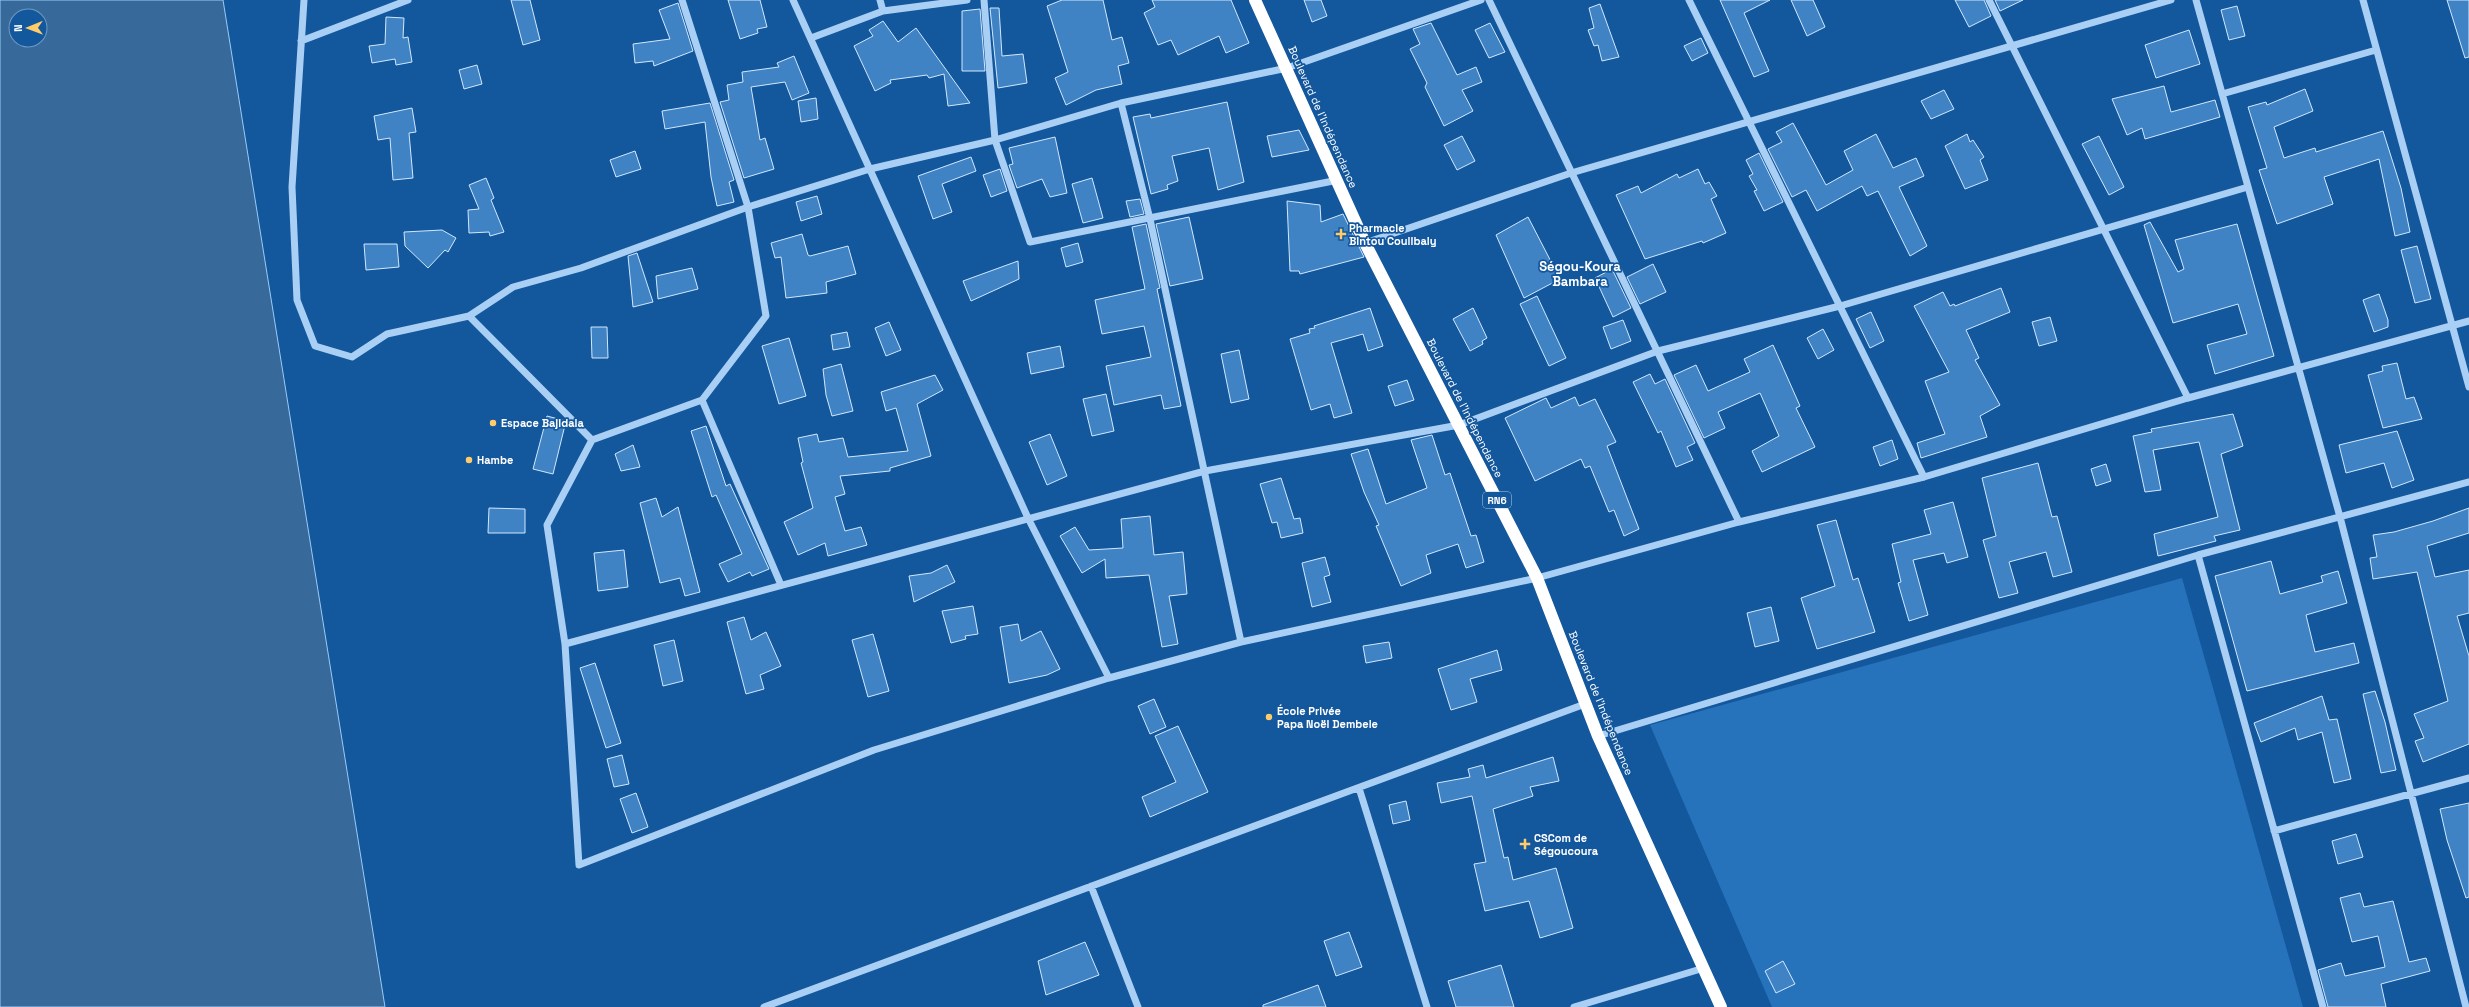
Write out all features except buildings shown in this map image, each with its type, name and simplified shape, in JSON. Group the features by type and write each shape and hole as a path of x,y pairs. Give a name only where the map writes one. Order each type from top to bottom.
{"highway":[{"name":"Boulevard de l'Indépendance","path":"1255,0 1338,180 1365,243 1537,578 1598,736 1721,1007"}],"street":[{"path":"304,0 292,187 297,300 315,346 352,357 387,334 469,316 514,287 581,268 748,207 870,169 995,140 1121,103 1287,68 1481,0"},
{"path":"301,41 408,0"},
{"path":"682,0 748,207 766,316 702,400 592,440 547,525 565,644 579,865 874,750 1109,678 1241,642 1537,578 1739,522 1924,477 2188,398 2469,321"},
{"path":"793,0 1028,518 1109,678"},
{"path":"880,0 883,11"},
{"path":"811,38 883,11 967,0"},
{"path":"984,0 995,140 1030,242 1338,180"},
{"path":"1489,0 1739,522"},
{"path":"1689,0 1924,477"},
{"path":"1989,0 2188,398"},
{"path":"1365,243 1571,173 2171,0"},
{"path":"2196,0 2340,517 2413,795 2466,1007"},
{"path":"2363,0 2469,387"},
{"path":"2222,94 2376,50"},
{"path":"1121,103 1150,219 1241,642"},
{"path":"565,644 1205,471 1459,425 1658,351 1840,306 2103,228 2248,187"},
{"path":"469,316 592,440"},
{"path":"702,400 781,585"},
{"path":"1598,736 2198,555 2469,482"},
{"path":"2198,555 2322,1007"},
{"path":"764,1007 1585,704"},
{"path":"2274,831 2413,795 2469,778"},
{"path":"1359,788 1427,1007"},
{"path":"1091,886 1138,1007"},
{"path":"1574,1007 1704,968"}],"shaded area":[{"path":"0,0 223,0 385,1007 0,1007"},
{"path":"2182,578 2303,1007 1772,1007 1650,725"}],"place":[{"name":"Pharmacie Bintou Coulibaly","path":"1341,234"},
{"name":"Espace Bajidala","path":"493,423"},
{"name":"Hambe","path":"469,460"},
{"name":"École Privée Papa Noël Dembele","path":"1269,717"},
{"name":"CSCom de Ségoucoura","path":"1525,844"}],"district":[{"name":"Ségou-Koura Bambara","path":"1580,274"}]}
